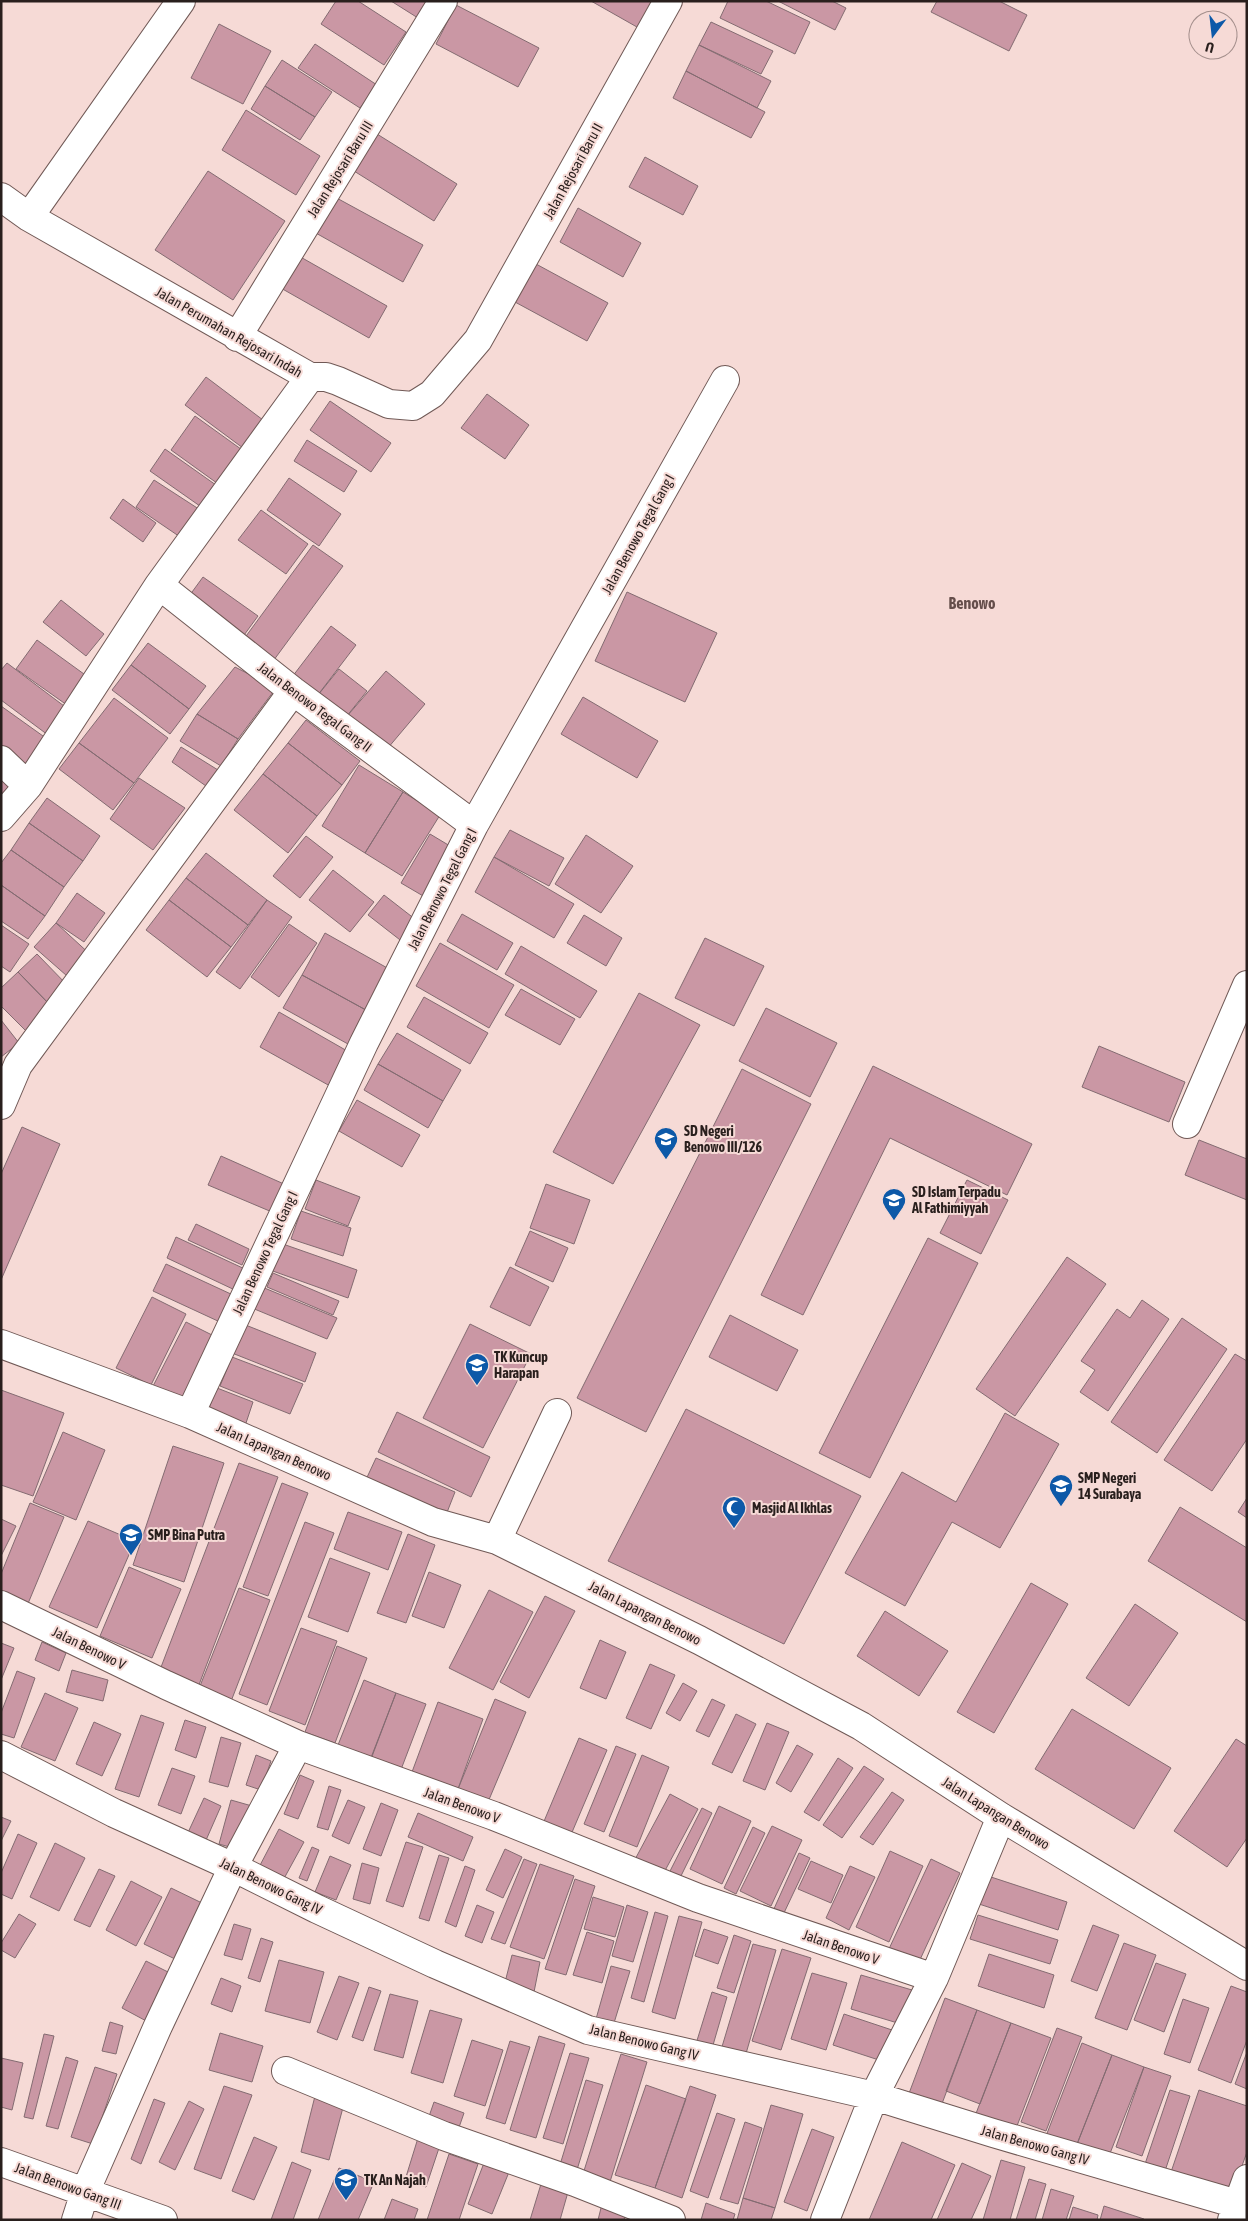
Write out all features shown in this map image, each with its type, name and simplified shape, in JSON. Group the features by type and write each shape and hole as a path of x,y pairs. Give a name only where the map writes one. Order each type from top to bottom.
{"street":[{"path":"29,217 181,1"},
{"name":"Jalan Rejosari Baru III","path":"237,337 443,1"},
{"name":"Jalan Rejosari Baru II","path":"478,340 668,1"},
{"name":"Jalan Perumahan Rejosari Indah","path":"1,198 29,217 310,377 326,377 338,381 389,404 413,406 432,394 478,340"},
{"path":"1,817 28,786 159,586 310,377"},
{"name":"Jalan Benowo Tegal Gang I","path":"190,1414 364,1043 474,825 725,380"},
{"name":"Jalan Benowo Tegal Gang II","path":"159,586 293,691 474,825"},
{"path":"1,1105 18,1065 293,691"},
{"path":"1,760 28,786"},
{"path":"1187,1124 1247,985"},
{"name":"Jalan Lapangan Benowo","path":"1,1344 190,1414 434,1522 497,1540 699,1640 861,1726 1001,1817 1247,1966"},
{"path":"497,1540 557,1413"},
{"name":"Jalan Benowo V","path":"1,1605 166,1685 298,1745 494,1816 698,1898 934,1978"},
{"path":"76,2220 85,2192 158,2026 233,1867 298,1745"},
{"name":"Jalan Benowo Gang IV","path":"1,1755 114,1813 233,1867 317,1909 435,1964 588,2030 874,2096 1235,2212"},
{"path":"825,2220 874,2096 934,1978 1001,1817"},
{"path":"286,2071 444,2136 575,2182 671,2220"},
{"name":"Jalan Benowo Gang III","path":"1,2162 163,2220"},
{"path":"1235,2212 1247,2179"}],"building":[{"path":"336,1 358,1 406,32 384,65 321,24"},
{"path":"391,1 429,1 418,18"},
{"path":"591,1 654,1 644,31"},
{"path":"728,1 766,1 810,22 795,54 720,18"},
{"path":"778,1 832,1 846,8 835,30"},
{"path":"937,1 999,1 1027,15 1009,51 931,12"},
{"path":"456,5 539,48 518,87 436,44"},
{"path":"711,22 773,51 761,74 699,45"},
{"path":"219,24 271,51 243,104 191,78"},
{"path":"315,44 377,85 360,108 298,68"},
{"path":"699,45 771,81 757,108 686,71"},
{"path":"282,60 332,92 315,117 265,86"},
{"path":"686,71 765,112 751,138 673,98"},
{"path":"265,86 315,117 300,140 251,109"},
{"path":"246,110 320,156 296,195 222,150"},
{"path":"377,134 457,184 434,221 354,171"},
{"path":"645,157 698,186 683,215 629,187"},
{"path":"208,171 285,221 233,300 155,250"},
{"path":"333,196 423,245 403,282 314,232"},
{"path":"578,208 641,243 623,277 560,242"},
{"path":"297,255 387,306 369,338 279,287"},
{"path":"536,264 608,303 587,341 515,302"},
{"path":"206,377 263,420 243,448 185,405"},
{"path":"487,394 529,425 505,459 461,428"},
{"path":"330,401 391,443 371,472 310,430"},
{"path":"195,416 245,452 221,486 171,450"},
{"path":"307,440 357,471 344,492 294,461"},
{"path":"165,449 223,490 207,511 150,471"},
{"path":"289,478 341,514 319,546 267,510"},
{"path":"154,480 208,515 189,543 136,507"},
{"path":"123,499 156,523 143,542 110,518"},
{"path":"261,510 308,544 286,574 238,540"},
{"path":"313,545 343,566 268,668 238,647"},
{"path":"203,577 258,616 239,642 184,603"},
{"path":"627,592 717,633 685,702 595,661"},
{"path":"61,600 104,634 86,656 43,622"},
{"path":"331,626 356,645 314,700 289,681"},
{"path":"37,640 95,682 74,710 16,669"},
{"path":"148,643 206,686 189,709 131,665"},
{"path":"7,663 68,709 48,735 1,700 1,670"},
{"path":"131,665 189,709 170,734 112,690"},
{"path":"235,667 276,688 238,739 197,714"},
{"path":"339,669 367,691 342,722 314,700"},
{"path":"386,671 425,704 382,755 342,722"},
{"path":"583,697 658,741 637,778 561,734"},
{"path":"114,698 168,738 134,783 79,743"},
{"path":"1,706 50,741 29,771 1,751"},
{"path":"197,714 238,739 221,766 180,741"},
{"path":"306,720 360,761 342,785 288,743"},
{"path":"79,743 134,783 113,810 59,769"},
{"path":"288,743 342,785 317,816 263,774"},
{"path":"181,747 218,770 206,786 172,762"},
{"path":"359,765 403,792 365,853 322,826"},
{"path":"1,773 22,788 1,814"},
{"path":"263,774 317,816 288,853 234,810"},
{"path":"139,778 185,808 153,850 110,819"},
{"path":"403,792 440,815 402,876 365,853"},
{"path":"47,798 100,836 83,861 29,823"},
{"path":"29,823 83,861 64,887 11,850"},
{"path":"510,830 564,858 549,886 494,857"},
{"path":"430,834 460,852 430,900 401,883"},
{"path":"586,835 633,866 601,913 555,884"},
{"path":"306,836 333,857 300,898 273,876"},
{"path":"11,850 64,887 45,916 1,885 1,863"},
{"path":"206,853 267,900 248,925 186,878"},
{"path":"494,857 574,904 554,938 475,892"},
{"path":"333,870 374,902 350,932 309,900"},
{"path":"186,878 248,925 231,947 169,900"},
{"path":"1,885 45,916 28,939 1,921"},
{"path":"77,893 105,913 84,942 56,923"},
{"path":"384,895 420,923 404,943 368,915"},
{"path":"169,900 231,947 207,977 146,930"},
{"path":"267,900 292,917 240,989 216,972"},
{"path":"462,914 513,943 497,970 447,941"},
{"path":"584,915 622,938 606,966 567,943"},
{"path":"56,923 93,957 75,983 34,947"},
{"path":"289,924 317,943 279,997 251,977"},
{"path":"1,925 29,944 10,972 1,966"},
{"path":"325,933 398,974 375,1015 302,975"},
{"path":"705,938 764,966 734,1026 675,998"},
{"path":"440,943 514,985 489,1028 416,986"},
{"path":"521,946 597,991 580,1018 505,974"},
{"path":"37,954 70,988 51,1006 18,972"},
{"path":"18,972 51,1006 26,1031 1,1006 1,988"},
{"path":"302,975 375,1015 357,1049 283,1008"},
{"path":"521,989 575,1019 560,1045 505,1015"},
{"path":"639,993 700,1025 613,1184 553,1152"},
{"path":"424,997 488,1033 470,1064 407,1027"},
{"path":"766,1008 837,1043 810,1097 739,1061"},
{"path":"279,1012 349,1052 330,1086 260,1047"},
{"path":"1,1020 19,1043 1,1057"},
{"path":"397,1033 461,1070 443,1101 378,1064"},
{"path":"1099,1046 1185,1082 1169,1122 1082,1087"},
{"path":"378,1064 443,1101 428,1128 364,1090"},
{"path":"873,1066 1032,1144 1007,1195 890,1138 803,1315 761,1295"},
{"path":"742,1069 811,1104 646,1432 577,1398"},
{"path":"357,1100 420,1135 402,1167 339,1131"},
{"path":"22,1127 60,1144 1,1280 1,1174"},
{"path":"1199,1140 1247,1159 1247,1200 1185,1175"},
{"path":"221,1156 284,1184 272,1212 208,1185"},
{"path":"316,1180 360,1197 348,1226 305,1209"},
{"path":"967,1180 1008,1200 981,1254 940,1233"},
{"path":"546,1184 590,1200 574,1244 530,1228"},
{"path":"301,1211 351,1228 343,1256 291,1239"},
{"path":"196,1224 249,1249 242,1265 188,1240"},
{"path":"530,1231 568,1248 553,1282 515,1265"},
{"path":"176,1237 247,1270 237,1291 167,1258"},
{"path":"928,1238 978,1263 870,1478 819,1453"},
{"path":"280,1243 357,1270 348,1298 270,1270"},
{"path":"1067,1257 1106,1284 1015,1416 976,1389"},
{"path":"166,1264 233,1295 220,1322 153,1291"},
{"path":"510,1267 549,1287 530,1326 490,1307"},
{"path":"273,1273 339,1301 333,1315 267,1287"},
{"path":"262,1287 337,1318 327,1339 252,1308"},
{"path":"152,1297 186,1314 151,1385 116,1368"},
{"path":"1142,1300 1169,1319 1108,1411 1080,1392 1095,1370 1081,1361 1117,1309 1130,1318"},
{"path":"730,1315 798,1350 777,1391 709,1357"},
{"path":"1182,1318 1227,1349 1157,1453 1111,1422"},
{"path":"186,1322 222,1340 188,1408 151,1390"},
{"path":"243,1324 316,1353 305,1382 232,1353"},
{"name":"TK Kuncup Harapan","path":"470,1324 531,1354 483,1448 423,1418"},
{"path":"1235,1354 1247,1361 1247,1439 1212,1491 1164,1460"},
{"path":"232,1357 303,1384 290,1414 220,1386"},
{"path":"217,1388 253,1402 243,1432 205,1418"},
{"path":"1,1390 64,1413 33,1496 1,1485"},
{"name":"Masjid Al Ikhlas","path":"686,1409 861,1496 784,1644 608,1561"},
{"path":"397,1412 490,1457 471,1497 378,1452"},
{"path":"1005,1413 1059,1444 1000,1548 952,1522 905,1606 845,1573 902,1472 956,1502"},
{"path":"63,1432 105,1450 76,1520 33,1502"},
{"path":"173,1446 224,1463 184,1582 133,1565"},
{"path":"376,1458 455,1492 444,1520 363,1486"},
{"path":"239,1463 278,1477 197,1690 158,1675"},
{"path":"282,1483 308,1493 268,1596 243,1587"},
{"path":"1247,1498 1247,1518 1238,1512"},
{"path":"30,1503 64,1517 27,1606 1,1595 1,1574"},
{"path":"1180,1507 1247,1548 1247,1622 1148,1561"},
{"path":"348,1512 402,1532 388,1570 334,1549"},
{"path":"1,1519 16,1526 1,1556"},
{"path":"88,1521 135,1541 97,1628 49,1607"},
{"path":"305,1522 334,1533 267,1705 239,1694"},
{"path":"408,1534 435,1545 406,1623 377,1613"},
{"path":"330,1558 370,1573 348,1632 308,1617"},
{"path":"129,1567 181,1589 152,1658 100,1636"},
{"path":"429,1572 461,1585 444,1628 412,1616"},
{"path":"1031,1583 1068,1604 994,1733 957,1712"},
{"path":"239,1588 270,1600 230,1704 198,1691"},
{"path":"489,1590 533,1612 493,1690 449,1668"},
{"path":"545,1596 575,1611 529,1698 500,1682"},
{"path":"1135,1604 1178,1633 1129,1706 1086,1678"},
{"path":"885,1611 948,1651 919,1696 857,1656"},
{"path":"301,1628 337,1641 305,1725 269,1711"},
{"path":"600,1640 626,1652 606,1699 580,1688"},
{"path":"42,1642 66,1653 59,1671 35,1660"},
{"path":"1,1643 14,1648 1,1680"},
{"path":"337,1646 367,1658 335,1743 305,1732"},
{"path":"650,1664 675,1675 651,1729 626,1718"},
{"path":"72,1670 108,1680 103,1701 66,1692"},
{"path":"17,1671 35,1678 14,1738 1,1734 1,1713"},
{"path":"364,1680 396,1693 368,1767 334,1755"},
{"path":"683,1683 697,1691 680,1721 666,1713"},
{"path":"45,1693 78,1708 55,1761 21,1747"},
{"path":"396,1693 426,1704 397,1780 367,1768"},
{"path":"495,1699 526,1712 488,1802 458,1789"},
{"path":"712,1699 725,1705 709,1737 696,1731"},
{"path":"438,1702 483,1719 458,1789 412,1772"},
{"path":"1072,1709 1171,1768 1134,1829 1035,1769"},
{"path":"736,1714 756,1724 732,1773 712,1764"},
{"path":"141,1715 164,1723 139,1797 115,1789"},
{"path":"185,1720 206,1727 196,1758 175,1750"},
{"path":"94,1722 121,1734 102,1776 76,1764"},
{"path":"767,1723 789,1732 765,1790 743,1781"},
{"path":"221,1737 241,1743 228,1787 209,1782"},
{"path":"579,1738 607,1750 570,1837 542,1826"},
{"path":"1236,1739 1247,1746 1247,1838 1227,1867 1174,1831"},
{"path":"797,1745 813,1754 791,1792 776,1783"},
{"path":"616,1746 636,1754 604,1832 584,1824"},
{"path":"256,1755 271,1761 261,1790 246,1785"},
{"path":"642,1755 669,1767 637,1847 609,1836"},
{"path":"838,1758 853,1768 819,1821 804,1812"},
{"path":"864,1766 884,1779 842,1838 823,1825"},
{"path":"172,1768 195,1776 181,1814 158,1805"},
{"path":"300,1775 314,1781 298,1819 284,1814"},
{"path":"329,1786 341,1790 328,1830 317,1827"},
{"path":"892,1792 904,1800 873,1845 860,1837"},
{"path":"670,1794 698,1809 660,1880 632,1865"},
{"path":"204,1798 221,1806 203,1847 185,1839"},
{"path":"231,1800 252,1806 240,1850 219,1844"},
{"path":"348,1800 365,1807 349,1844 332,1836"},
{"path":"381,1803 398,1810 381,1856 363,1849"},
{"path":"719,1806 751,1821 722,1884 690,1869"},
{"path":"702,1808 712,1813 677,1884 666,1879"},
{"path":"418,1813 473,1837 463,1861 408,1837"},
{"path":"1,1817 11,1821 1,1841"},
{"path":"772,1826 802,1840 771,1906 740,1891"},
{"path":"753,1827 765,1833 736,1894 724,1888"},
{"path":"279,1829 304,1842 281,1884 257,1871"},
{"path":"18,1834 37,1843 12,1899 1,1894 1,1873"},
{"path":"406,1842 423,1847 403,1907 386,1901"},
{"path":"55,1843 85,1858 59,1911 30,1897"},
{"path":"312,1847 319,1850 307,1881 299,1878"},
{"path":"505,1849 522,1857 503,1898 486,1890"},
{"path":"890,1851 923,1866 889,1942 856,1927"},
{"path":"799,1853 810,1858 783,1915 773,1911"},
{"path":"439,1855 449,1858 429,1921 419,1918"},
{"path":"330,1856 351,1865 336,1900 315,1892"},
{"path":"524,1859 537,1864 505,1944 491,1939"},
{"path":"931,1859 960,1873 918,1964 888,1951"},
{"path":"811,1861 843,1875 831,1903 798,1889"},
{"path":"362,1863 379,1868 370,1904 353,1899"},
{"path":"540,1864 574,1876 544,1959 510,1947"},
{"path":"465,1866 475,1870 456,1927 445,1922"},
{"path":"850,1866 875,1877 849,1930 826,1918"},
{"path":"99,1869 115,1876 90,1927 74,1920"},
{"path":"988,1876 1067,1902 1058,1930 979,1904"},
{"path":"575,1879 595,1886 566,1975 545,1969"},
{"path":"131,1881 162,1897 136,1946 106,1930"},
{"path":"171,1888 202,1903 175,1959 144,1944"},
{"path":"593,1897 624,1907 615,1937 584,1929"},
{"path":"477,1905 494,1912 482,1943 465,1936"},
{"path":"627,1905 648,1912 633,1962 612,1956"},
{"path":"655,1912 668,1916 644,2002 631,1998"},
{"path":"19,1914 36,1924 15,1958 1,1950 1,1943"},
{"path":"978,1915 1058,1940 1050,1964 970,1939"},
{"path":"679,1916 702,1922 675,2019 652,2012"},
{"path":"234,1924 251,1929 242,1960 224,1955"},
{"path":"1093,1925 1119,1935 1097,1991 1071,1981"},
{"path":"704,1929 728,1937 718,1964 695,1956"},
{"path":"587,1932 614,1941 602,1983 573,1975"},
{"path":"734,1935 751,1941 734,1993 717,1988"},
{"path":"261,1938 273,1942 260,1982 248,1978"},
{"path":"1124,1943 1156,1955 1127,2030 1095,2018"},
{"path":"753,1944 776,1950 745,2057 721,2050"},
{"path":"782,1949 811,1958 781,2050 752,2041"},
{"path":"989,1954 1054,1975 1044,2008 978,1986"},
{"path":"512,1955 540,1962 533,1997 503,1990"},
{"path":"279,1960 324,1972 310,2023 265,2011"},
{"path":"146,1961 174,1975 150,2023 122,2008"},
{"path":"1156,1963 1186,1974 1164,2032 1134,2020"},
{"path":"611,1966 630,1971 614,2023 596,2019"},
{"path":"812,1973 847,1983 826,2050 791,2039"},
{"path":"861,1975 912,1990 901,2024 851,2009"},
{"path":"339,1976 359,1983 337,2040 317,2032"},
{"path":"221,1978 241,1986 232,2012 211,2004"},
{"path":"1231,1986 1247,1992 1247,2040 1231,2083 1198,2070"},
{"path":"369,1987 381,1991 363,2041 352,2037"},
{"path":"712,1992 727,1997 711,2052 695,2047"},
{"path":"390,1994 418,2001 403,2058 374,2050"},
{"path":"945,1998 977,2010 940,2109 908,2096"},
{"path":"1183,1999 1209,2008 1190,2063 1164,2054"},
{"path":"430,2010 462,2019 443,2083 411,2073"},
{"path":"977,2010 1011,2023 980,2104 946,2091"},
{"path":"844,2014 898,2032 888,2063 833,2045"},
{"path":"110,2022 123,2026 116,2054 102,2051"},
{"path":"1011,2023 1051,2038 1015,2131 975,2116"},
{"path":"1057,2028 1082,2037 1046,2131 1021,2122"},
{"path":"220,2033 263,2046 252,2082 209,2070"},
{"path":"44,2034 54,2036 33,2119 24,2117"},
{"path":"539,2036 565,2044 536,2138 510,2130"},
{"path":"472,2040 503,2050 485,2106 454,2096"},
{"path":"510,2041 530,2047 505,2124 486,2118"},
{"path":"1082,2043 1112,2055 1076,2147 1046,2136"},
{"path":"1247,2052 1247,2089 1235,2084"},
{"path":"570,2053 589,2058 563,2144 543,2138"},
{"path":"621,2054 647,2062 609,2185 582,2177"},
{"path":"1112,2055 1144,2067 1107,2161 1075,2149"},
{"path":"66,2057 78,2061 58,2129 46,2126"},
{"path":"1,2058 23,2063 12,2110 1,2107"},
{"path":"95,2067 117,2074 93,2144 71,2137"},
{"path":"1144,2067 1171,2076 1142,2156 1116,2147"},
{"path":"586,2080 603,2085 576,2173 559,2168"},
{"path":"646,2085 686,2099 655,2188 615,2175"},
{"path":"224,2086 252,2095 221,2179 194,2169"},
{"path":"690,2086 716,2095 682,2198 655,2188"},
{"path":"1170,2090 1190,2096 1164,2174 1144,2167"},
{"path":"1199,2090 1247,2106 1247,2152 1231,2196 1170,2175"},
{"path":"316,2092 345,2100 329,2160 301,2152"},
{"path":"154,2099 165,2103 141,2164 131,2159"},
{"path":"189,2101 204,2109 175,2170 159,2162"},
{"path":"434,2102 464,2113 456,2136 426,2125"},
{"path":"771,2105 803,2114 775,2208 743,2198"},
{"path":"717,2113 735,2119 708,2198 690,2191"},
{"path":"745,2122 762,2128 738,2204 720,2199"},
{"path":"812,2129 834,2137 807,2211 784,2202"},
{"path":"254,2137 277,2147 254,2200 232,2191"},
{"path":"418,2138 440,2145 426,2187 405,2180"},
{"path":"902,2142 955,2165 931,2220 869,2220"},
{"path":"449,2154 478,2164 459,2220 427,2220"},
{"path":"1001,2160 1025,2167 1010,2220 983,2220"},
{"path":"292,2162 311,2170 293,2220 271,2220"},
{"path":"484,2163 509,2172 492,2214 468,2204"},
{"path":"962,2163 991,2176 971,2220 937,2220"},
{"name":"TK An Najah","path":"339,2168 374,2182 358,2220 318,2220"},
{"path":"1029,2179 1046,2184 1035,2220 1016,2220"},
{"path":"541,2184 568,2192 560,2220 530,2220"},
{"path":"1051,2189 1074,2196 1066,2220 1042,2220"},
{"path":"743,2198 775,2208 771,2220 737,2220"},
{"path":"392,2199 418,2209 414,2220 384,2220"},
{"path":"706,2203 735,2214 733,2220 701,2220"},
{"path":"602,2204 626,2211 624,2220 598,2220"},
{"path":"1104,2206 1144,2219 1144,2220 1100,2220"},
{"path":"1073,2207 1098,2215 1097,2220 1069,2220"}],"place":[{"name":"SD Negeri Benowo III/126","path":"666,1160"},
{"name":"SD Islam Terpadu Al Fathimiyyah","path":"894,1221"},
{"name":"TK Kuncup Harapan","path":"477,1386"},
{"name":"SMP Negeri 14 Surabaya","path":"1061,1507"},
{"name":"Masjid Al Ikhlas","path":"734,1529"},
{"name":"SMP Bina Putra","path":"131,1556"},
{"name":"TK An Najah","path":"346,2201"}],"district":[{"name":"Benowo","path":"972,603"}]}
